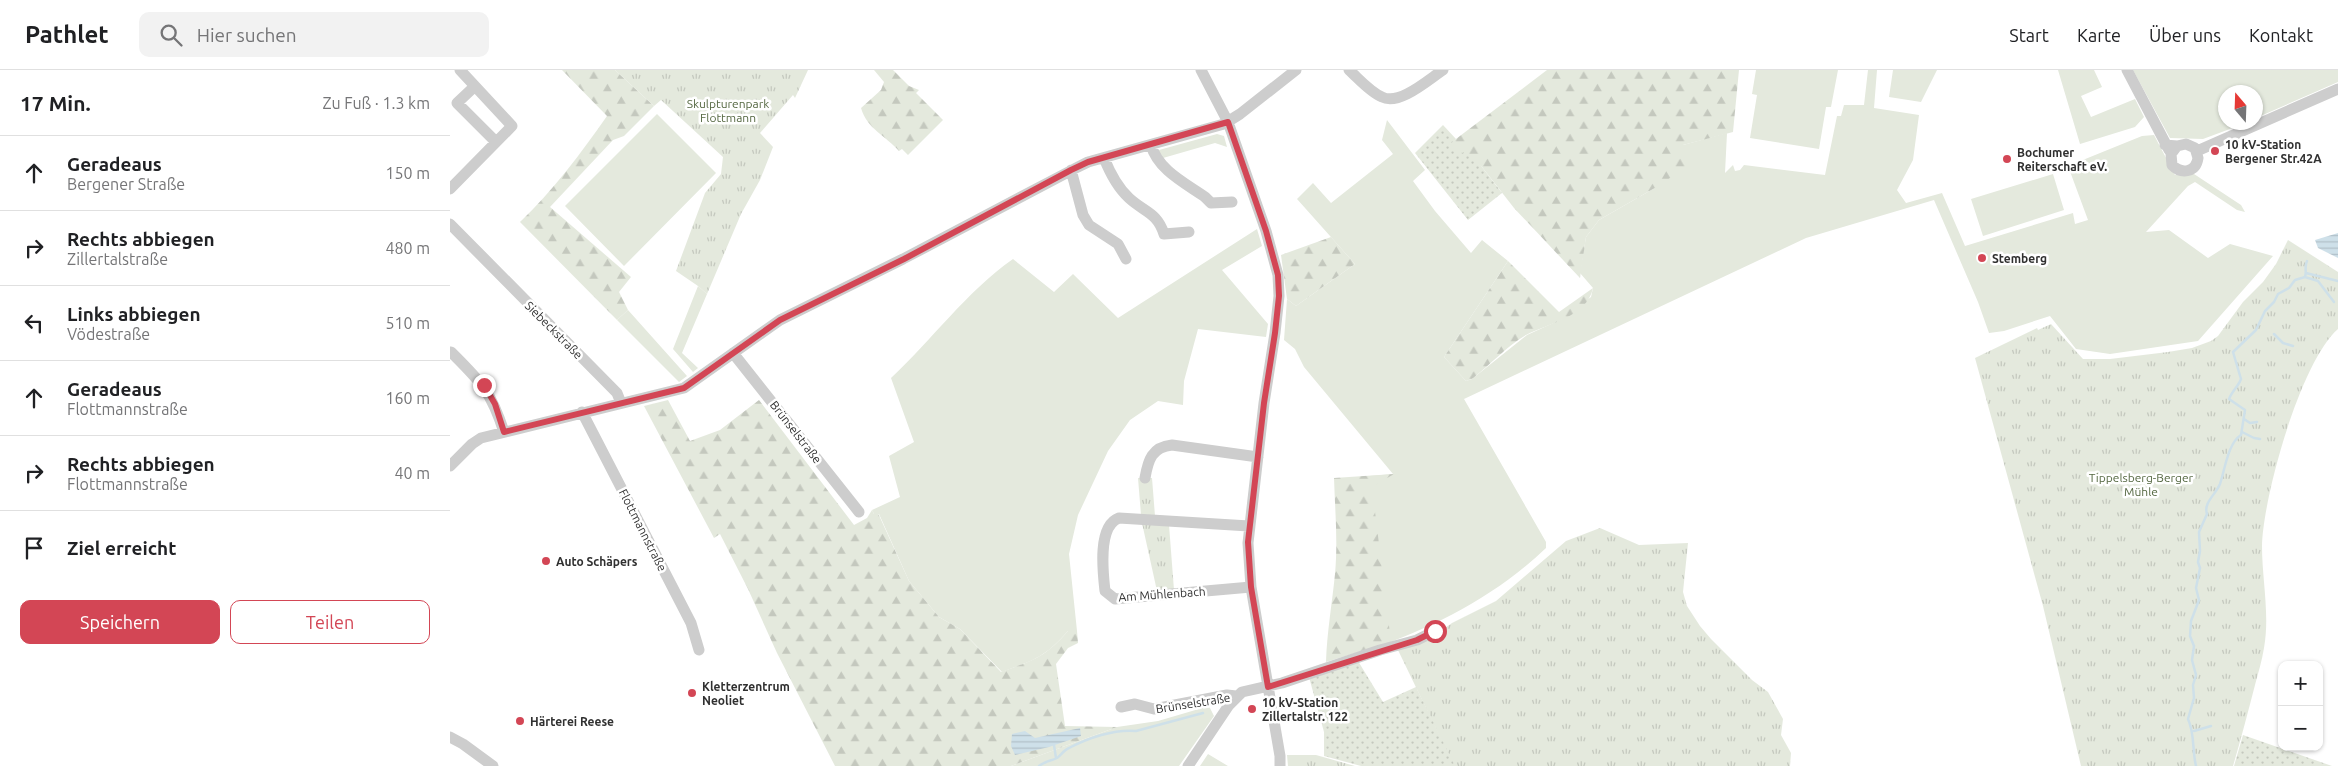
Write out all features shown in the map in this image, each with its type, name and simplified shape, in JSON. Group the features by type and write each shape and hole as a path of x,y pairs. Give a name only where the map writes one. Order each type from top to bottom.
{"street":[{"path":"450,189 512,126 460,70"},
{"path":"1201,70 1228,122 1266,231 1278,275 1276,326 1249,526 1248,562 1280,766"},
{"path":"450,466 472,444 504,432 684,388 780,320 904,259 1071,170 1104,158 1228,122 1296,70"},
{"path":"1349,70 1373,92 1389,100 1401,98 1443,70"},
{"path":"2127,70 2171,148 2172,165 2176,169 2188,171 2194,168 2198,162 2197,151"},
{"path":"474,87 457,103 496,142"},
{"path":"2197,151 2338,89"},
{"path":"2171,148 2186,144 2197,151"},
{"path":"1151,145 1155,158 1163,166 1211,203 1232,202"},
{"path":"1104,158 1116,184 1129,198 1160,221 1164,234 1189,232"},
{"path":"1071,170 1083,215 1089,225 1118,244 1126,259"},
{"name":"Siebeckstraße","path":"450,224 617,393 621,403"},
{"path":"451,352 484,385 495,404 504,432"},
{"name":"Brünselstraße","path":"733,353 860,512"},
{"name":"Flottmannstraße","path":"582,412 691,623 699,650"},
{"path":"1144,478 1150,457 1158,448 1165,446 1172,445 1258,457"},
{"name":"Am Mühlenbach","path":"1249,526 1119,518 1111,524 1107,532 1102,562 1105,591 1115,599 1251,587"},
{"name":"Brünselstraße","path":"1188,766 1236,696 1242,692 1268,687 1417,640 1435,631"},
{"name":"Brünselstraße","path":"1121,707 1135,704 1154,709 1227,695 1236,696"},
{"path":"450,737 493,766"}],"green space":[{"path":"562,70 615,70 654,106 624,136 613,140 550,207 631,277 619,292 628,310 617,320 520,222 555,185 607,116"},
{"name":"Skulpturenpark Flottmann","path":"615,70 808,70 795,98 793,95 760,133 773,147 760,180 741,214 707,294 676,271 705,193 721,174 723,157 661,100 654,106"},
{"path":"874,70 893,70 909,86 919,90 916,93 943,120 908,155 902,149 899,151 872,127 861,108 881,90 884,82"},
{"path":"1547,70 1739,70 1733,132 1683,145 1687,167 1599,220 1586,237 1580,278 1514,208 1482,167 1448,145"},
{"path":"1756,70 1838,70 1831,107 1826,107 1819,149 1750,138 1757,95 1752,94"},
{"path":"1868,70 1877,70 1874,108 1919,115 1913,160 1897,190 1906,203 1942,193 1965,246 2073,213 2075,224 2088,220 2068,166 2142,136 2154,135 2175,175 2194,174 2241,205 2245,212 2237,210 2195,182 2188,186 2146,232 2169,230 2208,258 2230,244 2273,256 2198,341 2110,354 2076,349 2050,316 2004,331 1989,333 1978,302 1934,200 1806,238 1464,399 1546,542 1546,548 1507,581 1464,608 1418,631 1371,649 1358,477 1393,474 1304,367 1295,349 1284,340 1287,299 1296,306 1355,264 1297,199 1313,183 1331,203 1393,154 1382,140 1387,120 1425,170 1413,181 1435,211 1471,253 1482,240 1508,261 1444,357 1466,381 1472,379 1527,335 1562,319 1591,297 1593,288 1580,273 1586,237 1599,220 1653,189 1683,145 1727,133 1725,173 1733,165 1735,171 1740,170 1744,165 1825,175 1837,116 1841,116 1844,105 1864,105"},
{"path":"1893,70 1937,70 1921,102 1889,97"},
{"path":"2058,70 2094,70 2102,87 2081,96 2091,117 2135,99 2144,117 2135,127 2080,144"},
{"path":"2133,70 2338,70 2338,82 2263,115 2263,85 2218,85 2218,130 2227,130 2203,139 2170,138"},
{"path":"657,114 716,173 624,266 565,206"},
{"path":"1443,125 1456,139 1449,145 1462,153 1466,151 1482,167 1502,193 1468,220 1415,153"},
{"path":"1217,134 1224,136 1227,147 1215,143 1163,158 1158,152 1159,150"},
{"path":"2053,174 2064,210 1983,236 1971,199"},
{"path":"1257,229 1262,246 1222,270 1268,324 1266,337 1198,329 1184,381 1183,405 1158,401 1130,420 1108,451 1078,515 1069,554 1077,631 1068,631 1045,653 1002,672 960,629 939,617 909,581 879,514 874,514 872,510 900,497 889,456 914,442 891,378 980,286 1013,259 1054,292 1073,274 1118,318"},
{"path":"1331,237 1355,264 1296,306 1287,299 1281,255"},
{"name":"Tippelsberg-Berger Mühle","path":"2288,240 2338,272 2338,329 2324,345 2298,399 2286,431 2269,496 2262,546 2266,635 2260,667 2233,766 2081,766 2043,606 1975,358 2037,328 2038,330 2051,324 2083,359 2110,359 2168,352 2192,348 2211,341 2218,336 2243,302 2263,282 2276,264"},
{"path":"1508,261 1559,312 1593,288 1583,306 1575,312 1566,318 1526,335 1472,379 1466,381 1444,357"},
{"path":"698,286 707,294 682,353 698,368 693,372 673,349"},
{"path":"628,310 687,376 679,382 617,320"},
{"path":"668,400 690,441 720,430 759,400 854,525 867,518 872,510 874,514 878,513 909,581 939,617 960,629 1001,672 1038,657 1052,647 1068,631 1077,631 1078,643 1068,648 1056,664 1065,726 1117,727 1011,766 835,766 777,653 720,534 714,538 644,406"},
{"path":"1394,474 1372,487 1391,642 1326,662 1336,562 1334,478"},
{"path":"1138,478 1152,478 1155,516 1141,515"},
{"path":"1142,523 1169,525 1174,590 1157,591"},
{"path":"1600,528 1639,545 1688,543 1683,592 1687,606 1711,639 1752,680 1768,692 1783,719 1781,735 1791,753 1790,766 1454,766 1397,648 1432,637 1452,623 1496,601 1566,541"},
{"path":"1358,661 1383,702 1416,687 1455,766 1361,766 1324,756 1324,732 1309,677"},
{"path":"1209,706 1214,716 1179,766 1011,766 1117,727 1158,721"},
{"path":"2243,735 2278,747 2278,751 2289,751 2332,766 2234,766"},
{"path":"1208,754 1228,766 1200,766"},
{"path":"1287,755 1316,755 1355,766 1288,766"}],"shaded area":[{"path":"2338,233 2338,258 2318,248 2315,240"},
{"path":"1080,728 1081,736 1049,747 1015,755 1011,746 1012,734 1025,731 1035,738"}],"waterway":[{"path":"2196,766 2192,730 2188,719 2194,698 2193,685 2196,675 2192,660 2194,646 2190,636 2191,621 2199,600 2196,588 2200,568 2198,562 2200,551 2199,532 2207,514 2208,502 2220,484 2230,450 2241,435 2245,410 2229,399 2241,379 2233,352 2256,330 2265,311 2274,302 2278,294 2289,288 2295,280 2305,277 2307,261"},
{"path":"2306,273 2338,281"},
{"path":"2305,277 2318,281 2334,302"},
{"path":"2274,334 2283,343 2293,346"},
{"path":"2244,419 2250,423 2257,422"},
{"path":"2242,432 2260,439"},
{"path":"1039,766 1057,758 1076,744 1093,738 1119,731 1136,731 1203,713"},
{"path":"2194,731 2211,726"},
{"path":"1054,745 1056,758"}],"place":[{"name":"10 kV-Station Bergener Str.42A","path":"2215,151"},
{"name":"Bochumer Reiterschaft eV.","path":"2007,159"},
{"name":"Stemberg","path":"1982,258"},
{"name":"Auto Schäpers","path":"546,561"},
{"name":"Kletterzentrum Neoliet","path":"692,693"},
{"name":"10 kV-Station Zillertalstr. 122","path":"1252,709"},
{"name":"Härterei Reese","path":"520,721"}],"route":[{"path":"484,385 495,404 504,432 684,388 780,320 820,302 904,259 1071,170 1088,162 1228,122 1266,231 1278,275 1279,296 1275,333 1264,403 1248,542 1251,587 1268,687 1380,650 1417,640 1435,631"}]}
